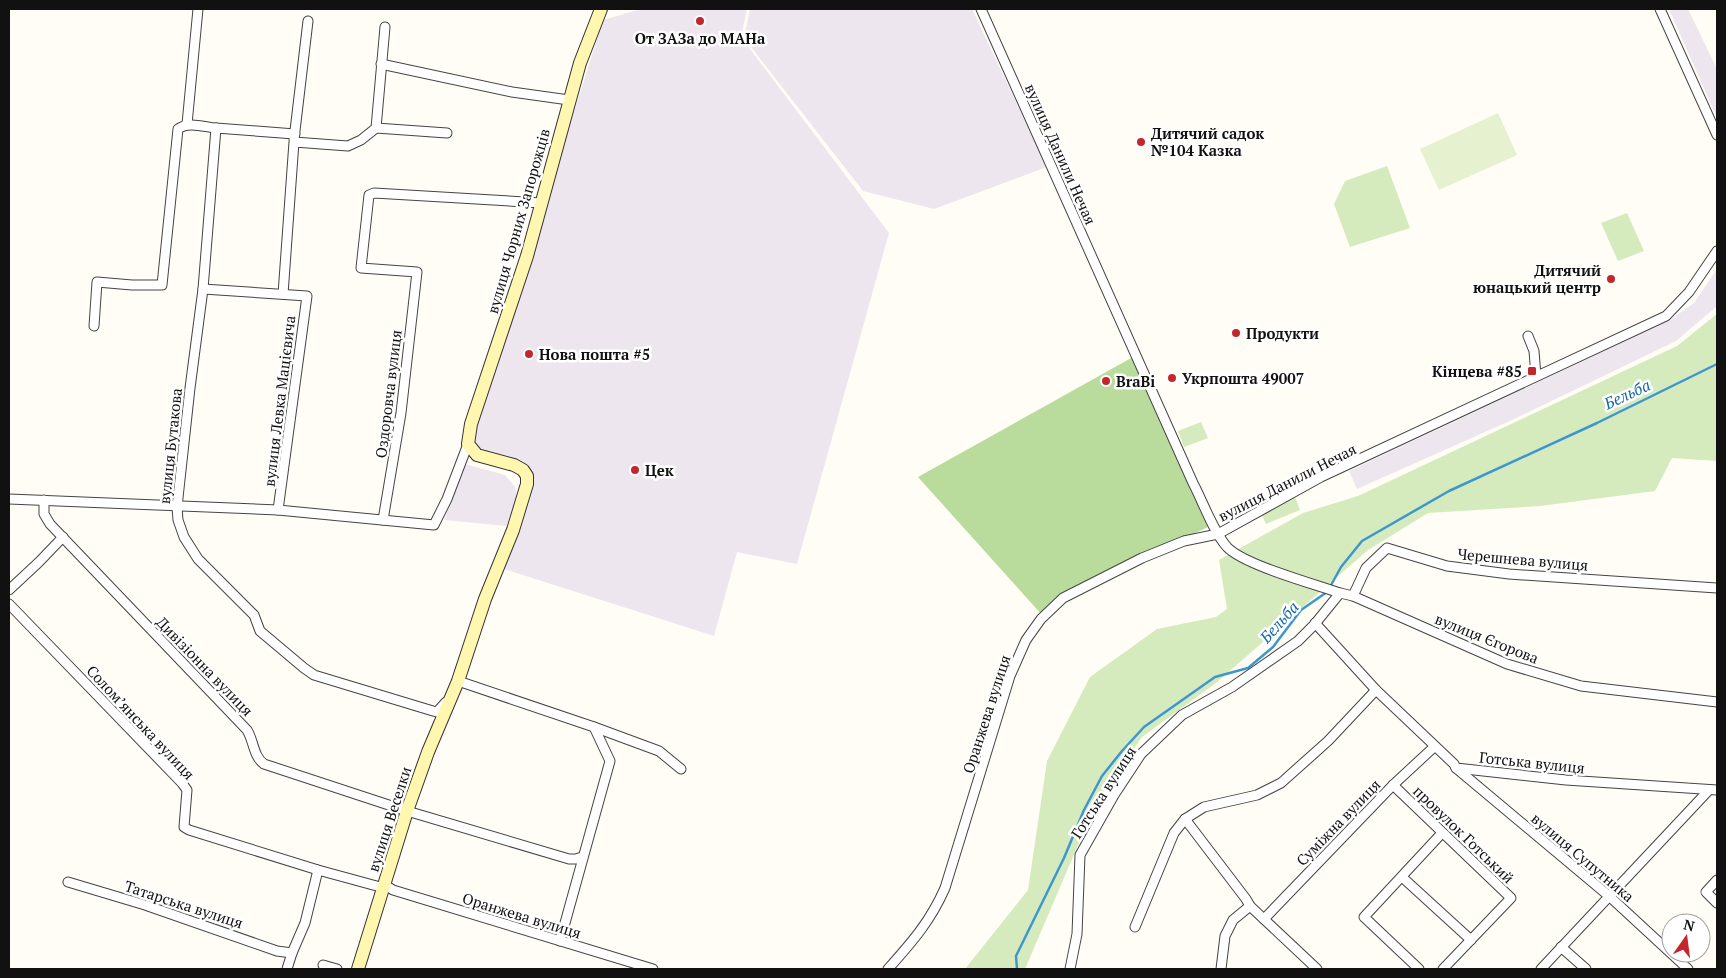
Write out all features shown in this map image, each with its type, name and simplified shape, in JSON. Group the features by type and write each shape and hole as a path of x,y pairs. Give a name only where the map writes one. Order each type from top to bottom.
{"street":[{"path":"187,124 198,9"},
{"name":"вулиця Чорних Запорожців","path":"383,520 434,525 448,499 468,444 471,424 527,256 580,63 601,9"},
{"name":"вулиця Данили Нечая","path":"981,9 1193,483 1218,534 1322,477 1666,316 1691,288 1717,251"},
{"path":"1660,9 1717,135"},
{"name":"вулиця Левка Мацієвича","path":"278,510 307,296 283,294 295,138 308,21"},
{"path":"376,128 385,27"},
{"path":"381,64 512,92 569,100"},
{"path":"94,326 97,282 162,285 178,129 182,125 187,124 348,146 362,140 376,128 447,133"},
{"name":"вулиця Бутакова","path":"216,128 203,289 177,506 178,520 184,537 198,559 254,615 260,631 314,675 437,712 450,698"},
{"name":"Оздоровча вулиця","path":"383,520 401,414 417,272 361,268 369,195 542,202"},
{"path":"203,289 283,294"},
{"path":"1528,336 1534,351 1536,376"},
{"path":"468,444 477,455 514,465 523,470 527,476 528,484 513,530 485,599 458,681 659,751 681,769"},
{"path":"9,499 278,510 383,520"},
{"name":"Дивізіонна вулиця","path":"44,500 44,514 50,524 247,730 252,739 255,752 259,760 264,764 407,811 569,859 582,857"},
{"name":"вулиця Єгорова","path":"1218,534 1228,548 1249,562 1353,596 1507,664 1581,686 1717,702"},
{"name":"Оранжева вулиця","path":"888,969 927,923 946,888 1010,676 1026,640 1041,619 1063,598 1142,558 1184,541 1218,534"},
{"path":"9,590 63,537"},
{"name":"Черешнева вулиця","path":"1353,596 1366,568 1388,548 1447,566 1509,574 1717,588"},
{"name":"Готська вулиця","path":"1070,969 1077,934 1080,855 1114,795 1141,754 1182,715 1232,687 1298,641 1315,624 1338,592"},
{"name":"Соломʼянська вулиця","path":"9,604 182,783 187,790 184,826 189,830 318,870 384,886"},
{"path":"1315,624 1376,690 1456,768"},
{"name":"вулиця Веселки","path":"358,969 407,811 428,752 458,681"},
{"path":"1135,927 1174,833 1185,819 1204,807 1257,796 1281,784 1328,740 1376,690"},
{"path":"560,941 610,760 594,727"},
{"name":"Суміжна вулиця","path":"1264,919 1434,746"},
{"name":"Готська вулиця","path":"1456,768 1566,780 1713,790"},
{"name":"вулиця Супутника","path":"1456,768 1609,896 1688,969"},
{"name":"провулок Готський","path":"1393,786 1511,898 1444,969"},
{"path":"1541,969 1609,896 1713,790"},
{"path":"1185,819 1250,906 1317,969"},
{"path":"1420,969 1364,917 1442,833"},
{"path":"287,969 305,923 318,870"},
{"path":"1402,877 1471,940"},
{"path":"1717,880 1706,892 1717,903"},
{"name":"Татарська вулиця","path":"68,882 145,905 277,951 292,953"},
{"name":"Оранжева вулиця","path":"384,886 652,969"},
{"path":"1221,969 1225,936 1232,920 1250,906"},
{"path":"1561,947 1586,969"},
{"path":"323,965 338,969"}],"shaded area":[{"path":"641,9 747,9 741,37 889,233 797,564 737,552 714,636 504,569 530,500 529,469 476,450 470,443 603,20"},
{"path":"750,9 972,9 1047,167 934,209 863,191 744,38"},
{"path":"1669,9 1688,9 1717,69 1717,118"},
{"path":"1717,269 1717,306 1676,341 1512,420 1357,489 1349,471 1670,320 1694,303"},
{"path":"465,464 505,475 515,487 517,498 506,526 444,520"}],"green space":[{"path":"1498,113 1517,155 1439,190 1420,149"},
{"path":"1387,166 1410,228 1350,247 1334,204 1345,181"},
{"path":"1627,213 1644,251 1618,261 1601,223"},
{"path":"1717,314 1717,461 1672,458 1655,491 1540,506 1428,513 1368,550 1216,683 1142,737 1096,803 1025,969 965,969 1028,890 1047,761 1090,677 1157,629 1216,617 1227,609 1219,560 1303,513 1358,496 1677,346"},
{"path":"1133,357 1210,526 1083,587 1043,616 918,477"},
{"path":"1201,422 1208,438 1184,447 1178,431"},
{"path":"1295,497 1300,510 1266,524 1260,511"}],"waterway":[{"name":"Бельба","path":"1330,587 1341,567 1362,541 1449,491 1597,423 1717,364"},
{"name":"Бельба","path":"1017,969 1016,956 1064,858 1084,810 1102,776 1122,751 1144,727 1215,677 1248,668 1273,647 1301,610 1327,592"}],"place":[{"name":"От ЗАЗа до МАНа","path":"700,21"},
{"name":"Дитячий садок №104 Казка","path":"1141,142"},
{"name":"Дитячий юнацький центр","path":"1611,279"},
{"name":"Продукти","path":"1236,333"},
{"name":"Нова пошта #5","path":"529,354"},
{"name":"Кінцева #85","path":"1532,371"},
{"name":"Укрпошта 49007","path":"1172,378"},
{"name":"BraBi","path":"1106,381"},
{"name":"Цек","path":"635,470"}]}
